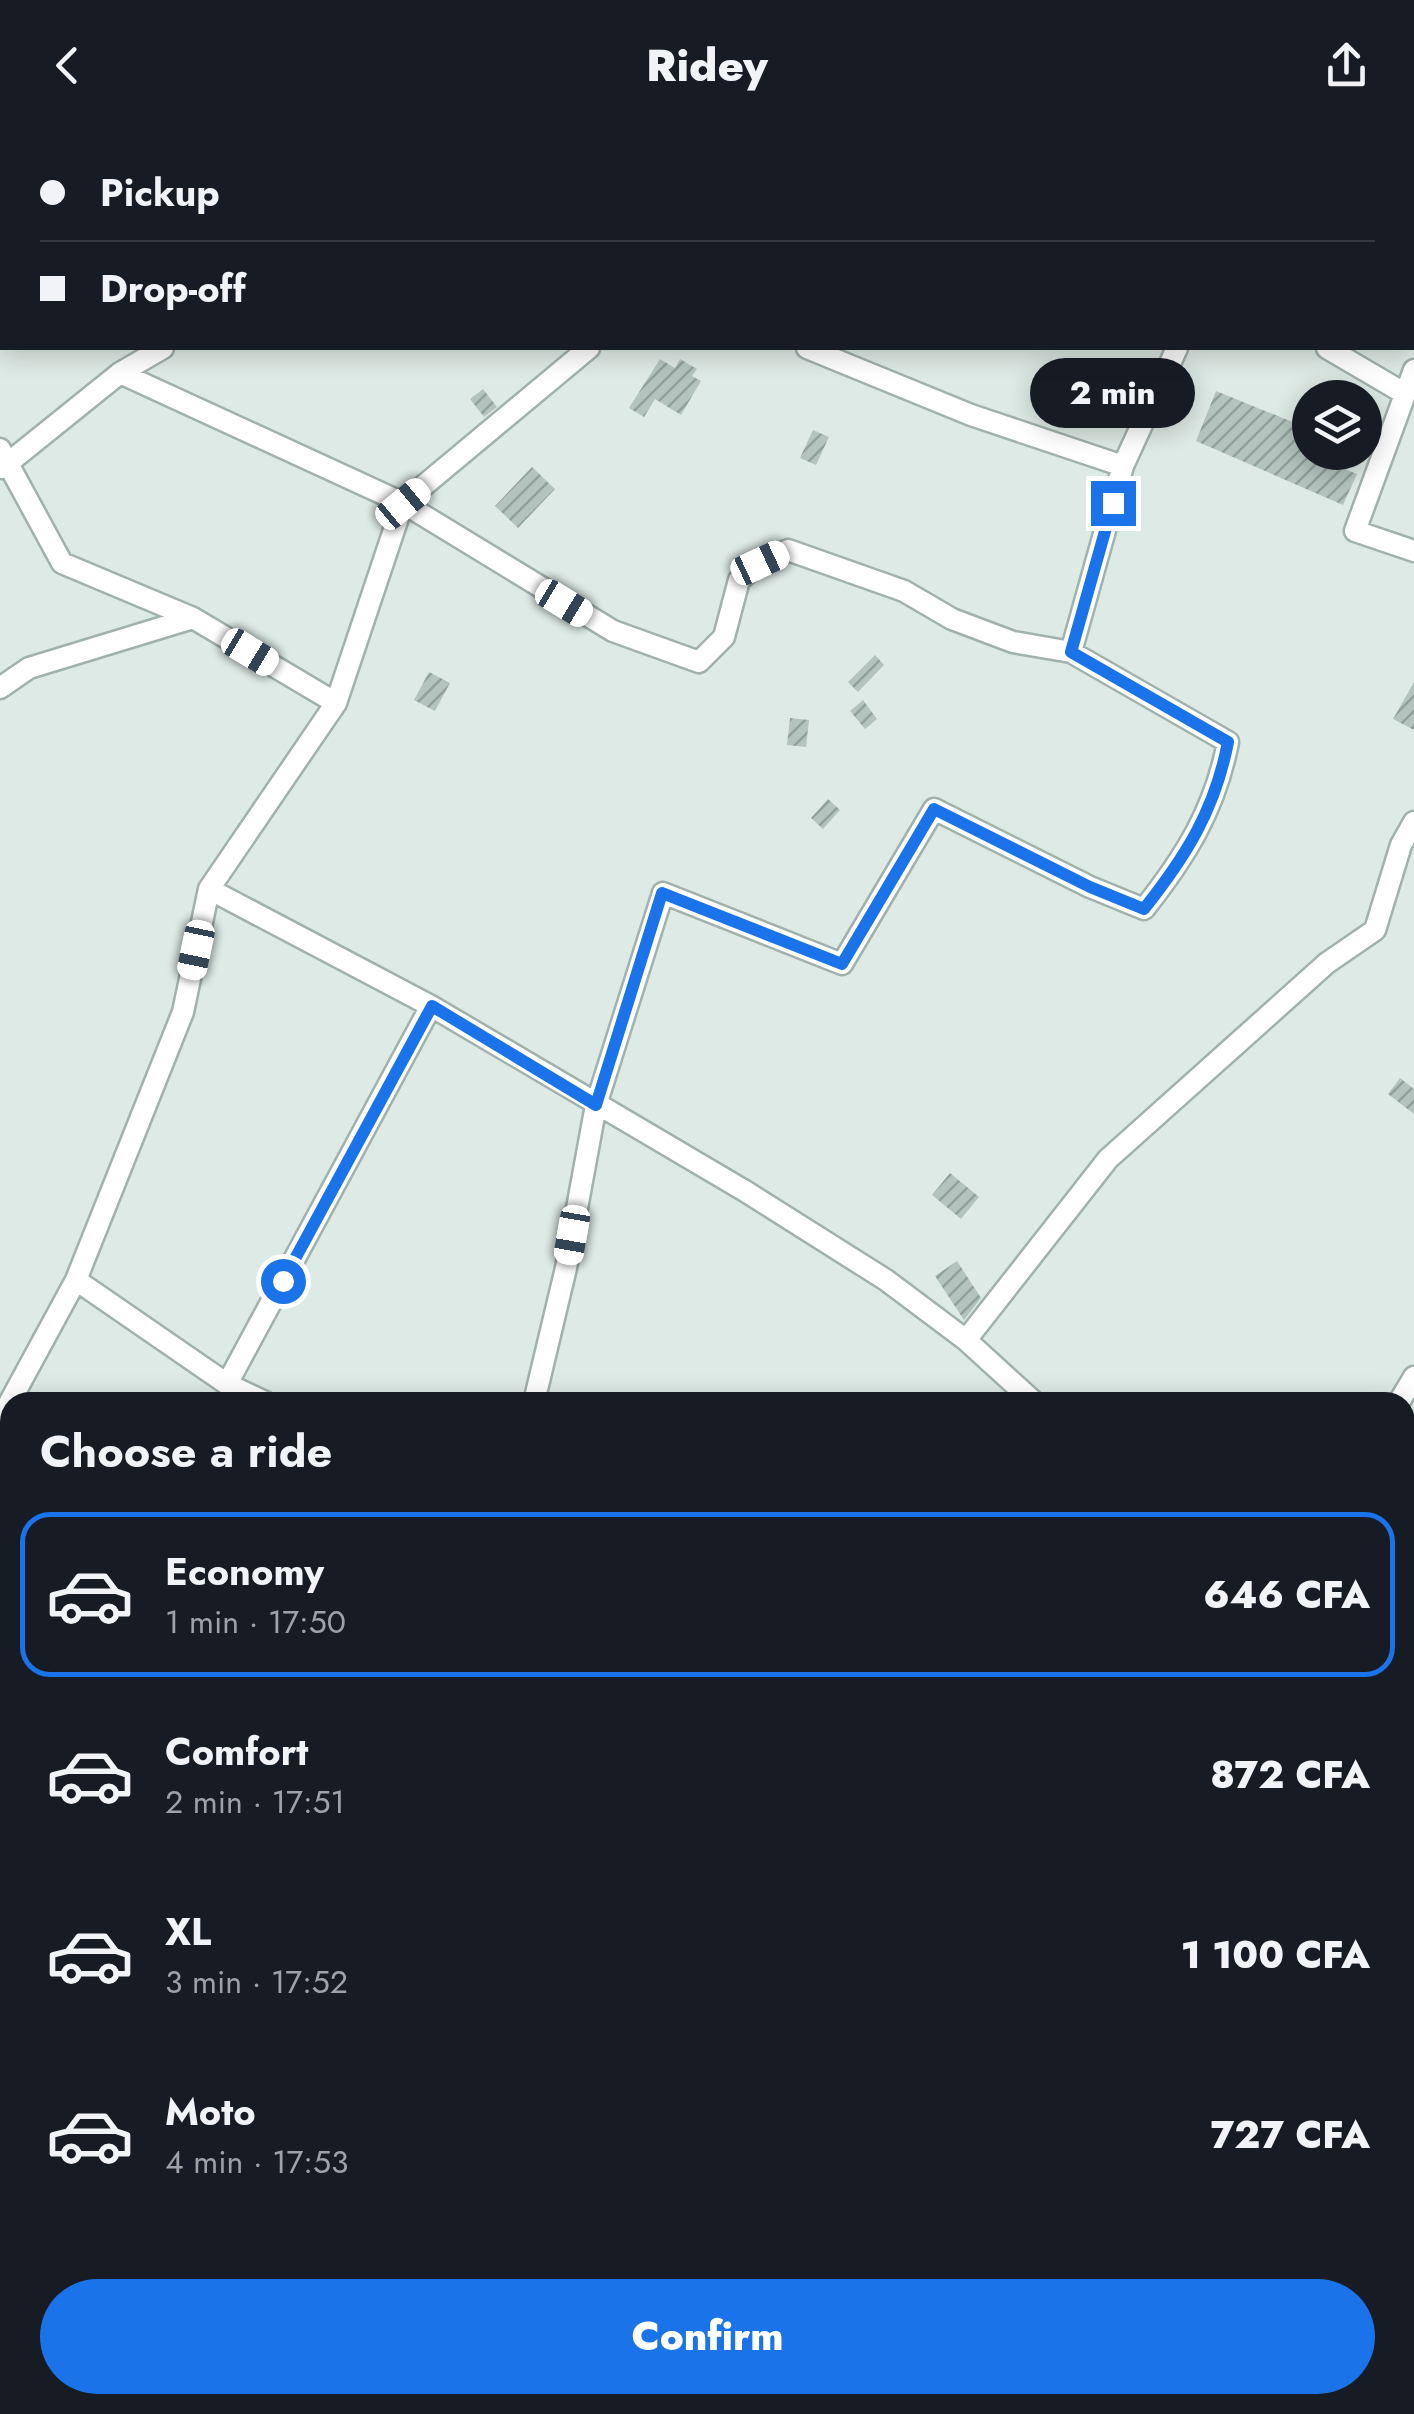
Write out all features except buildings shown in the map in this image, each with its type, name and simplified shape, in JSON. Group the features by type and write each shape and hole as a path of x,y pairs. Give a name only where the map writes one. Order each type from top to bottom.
{"street":[{"path":"161,350 120,374 3,460 62,563 192,618 336,703"},
{"path":"15,1392 76,1280 183,1012 210,889 336,703 403,504 587,350"},
{"path":"811,350 971,415 1123,466"},
{"path":"1071,652 1123,466 1176,350"},
{"path":"1329,350 1402,392"},
{"path":"1414,370 1402,392 1355,530 1414,551"},
{"path":"120,374 403,504 613,632 699,662 724,637 739,580 760,563 788,550 904,591 952,619 1013,642 1071,652 1228,742 1205,821 1186,856 1144,909 1090,887 934,809 842,964 662,893 596,1105 566,1268 536,1392"},
{"path":"0,688 29,668 192,618"},
{"path":"966,1340 1108,1160 1327,964 1375,930 1402,845 1414,822"},
{"path":"210,889 432,1006 745,1191 886,1280 966,1340 1023,1392"},
{"path":"227,1384 432,1006"},
{"path":"76,1280 243,1392"},
{"path":"0,1371 21,1380"}],"route":[{"path":"283,1281 432,1006 596,1105 662,893 842,964 934,809 1090,887 1144,909 1186,856 1205,821 1220,782 1228,742 1071,652 1113,503"}]}
